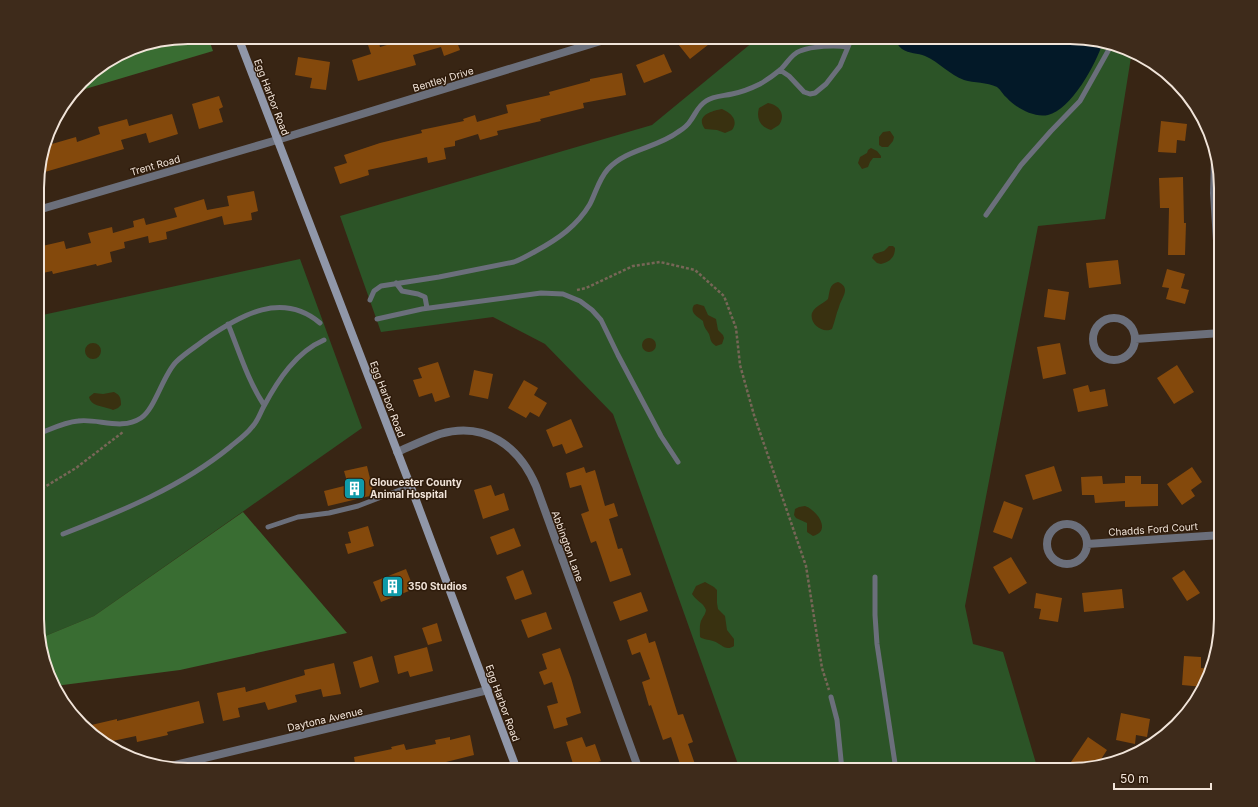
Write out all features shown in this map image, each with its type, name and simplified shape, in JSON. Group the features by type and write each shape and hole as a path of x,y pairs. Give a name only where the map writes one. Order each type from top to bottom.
{"main road":[{"name":"Egg Harbor Road","path":"241,44 488,690 514,763"}],"street":[{"name":"Bentley Drive","path":"277,140 591,44"},
{"name":"Trent Road","path":"44,208 277,140"},
{"path":"1114,319 1120,320 1131,327 1135,339 1132,351 1127,356 1115,360 1101,356 1096,350 1094,344 1096,330 1107,320 1114,319"},
{"path":"1135,339 1214,333"},
{"name":"Abbington Lane","path":"397,452 441,434 469,432 486,434 498,439 511,448 521,459 530,472 536,486 636,763"},
{"path":"1065,524 1071,524 1082,531 1086,537 1087,544 1084,556 1079,561 1066,565 1060,564 1053,560 1046,549 1048,535 1058,526 1065,524"},
{"name":"Chadds Ford Court","path":"1087,544 1214,535"},
{"name":"Daytona Avenue","path":"184,763 488,690"}],"lane":[{"path":"780,70 789,76 804,92 810,94 816,93 826,84 840,66 849,44"},
{"path":"370,300 377,288 396,283 439,277 521,260 550,244 566,232 579,219 590,203 600,180 616,161 645,147 672,137 688,124 697,109 705,101 718,96 734,94 761,83 780,70 796,53 801,50 832,46 848,47"},
{"path":"986,215 1021,166 1051,130 1080,101 1109,50"},
{"path":"396,283 402,292 418,294 425,298 427,308"},
{"path":"377,319 427,308 541,293 563,294 580,301 592,310 601,320 659,432 678,462"},
{"path":"44,432 78,421 114,424 133,422 141,418 149,410 175,362 184,354 228,324 246,315 262,310 291,308 308,314 320,323"},
{"path":"228,324 251,382 264,405"},
{"path":"63,534 142,502 204,467 253,427 264,405 279,381 292,365 303,353 324,340"},
{"path":"268,527 298,517 329,513 358,506 410,486"},
{"path":"875,577 875,615 878,644 895,763"},
{"path":"831,697 837,720 841,763"}],"path":[{"path":"563,294 586,288 633,266 660,262 695,270 724,296 736,328 740,365 754,415 806,566 822,668 831,697"},
{"path":"44,487 81,464 141,418"}],"green space":[{"path":"178,44 210,44 213,51 83,90 100,74 116,63 151,49"},
{"path":"750,44 1080,44 1107,49 1131,58 1105,219 1038,226 965,606 973,644 1003,652 1036,763 738,763 613,414 545,344 493,317 381,332 340,216 652,125"},
{"path":"300,259 362,428 94,616 45,636 44,315"},
{"path":"243,512 347,633 180,670 60,685 49,656 45,636 94,616"}],"sand":[{"path":"768,103 779,108 782,114 779,125 771,130 764,127 760,122 758,115 759,108"},
{"path":"722,109 733,117 735,123 732,130 725,133 717,130 705,129 702,124 703,117 713,111"},
{"path":"890,131 894,137 893,141 888,147 882,147 879,145 879,137 883,132"},
{"path":"871,148 877,151 881,158 873,158 868,167 862,169 858,163 860,157 867,153"},
{"path":"889,246 893,246 895,248 893,256 887,262 881,264 877,263 872,258 874,254 884,251"},
{"path":"838,282 842,284 845,290 832,329 821,329 813,321 812,313 817,307 828,299 831,286"},
{"path":"697,304 704,306 708,315 716,319 718,330 724,338 722,344 716,346 712,342 703,321 693,313 694,305"},
{"path":"646,338 652,338 656,342 656,348 652,352 646,352 642,348 642,342"},
{"path":"93,343 99,345 101,351 99,357 93,359 87,357 85,351 87,345"},
{"path":"114,392 120,397 121,405 113,410 92,403 89,397 94,393 103,394"},
{"path":"805,506 810,508 821,521 821,530 813,536 807,532 807,523 796,518 794,515 795,509"},
{"path":"705,582 717,590 718,609 725,616 727,630 734,639 734,646 731,648 726,648 716,642 700,637 700,623 706,610 692,594 696,586"}],"water":[{"path":"1080,44 1101,48 1089,73 1074,96 1057,111 1043,116 1031,114 1020,109 997,87 959,78 925,56 905,51 898,45"}],"building":[{"path":"379,44 380,47 390,44 458,44 460,50 444,56 441,47 413,55 416,65 358,81 352,60 371,54 368,45"},
{"path":"678,44 709,44 690,59"},
{"path":"664,54 672,72 644,83 636,65"},
{"path":"298,57 330,62 326,90 310,88 312,78 295,75"},
{"path":"622,73 626,95 583,103 584,108 540,119 541,121 497,131 498,135 480,140 478,134 455,141 455,146 444,148 446,159 428,163 427,157 368,170 369,175 340,184 334,167 347,163 344,155 380,143 422,133 421,130 464,121 463,119 475,115 477,122 508,113 506,105 550,95 549,92 590,81 590,79"},
{"path":"219,96 223,107 219,109 223,122 199,129 192,104"},
{"path":"172,114 178,134 149,143 146,133 121,140 124,149 45,172 51,144 76,137 77,142 100,134 98,127 127,119 129,126"},
{"path":"1161,121 1187,124 1185,141 1177,140 1176,153 1158,152"},
{"path":"1183,177 1184,223 1186,223 1185,255 1168,255 1169,208 1160,208 1159,178"},
{"path":"254,191 258,211 251,213 252,220 224,225 222,216 166,232 167,239 149,243 148,236 124,242 125,248 110,252 112,262 97,266 96,264 53,274 52,271 44,273 44,246 64,241 66,249 91,243 88,233 112,227 113,233 134,227 133,221 144,218 146,225 177,217 174,208 204,199 207,210 229,206 227,196"},
{"path":"1118,260 1121,284 1089,288 1086,263"},
{"path":"1167,269 1185,274 1181,288 1189,290 1185,304 1166,299 1169,288 1162,287"},
{"path":"1048,289 1069,292 1065,320 1044,317"},
{"path":"1060,343 1066,374 1043,379 1037,347"},
{"path":"438,362 450,397 435,402 432,393 419,397 413,380 422,378 418,368"},
{"path":"1177,365 1194,392 1174,404 1157,378"},
{"path":"474,370 493,374 488,399 469,395"},
{"path":"524,380 538,388 534,395 547,403 539,417 530,412 526,418 508,408"},
{"path":"1088,385 1090,392 1105,389 1108,406 1078,412 1073,389"},
{"path":"571,419 583,447 566,454 562,444 553,447 546,430"},
{"name":"Gloucester County Animal Hospital","path":"367,466 374,495 328,506 324,491 348,485 344,471"},
{"path":"1054,466 1062,491 1033,500 1025,475"},
{"path":"584,467 586,473 595,470 605,506 614,503 618,516 609,519 618,549 622,548 631,575 610,582 596,541 591,543 581,514 589,511 581,485 570,488 566,473"},
{"path":"1192,467 1202,482 1191,490 1195,496 1182,505 1167,484"},
{"path":"1102,476 1103,484 1125,483 1125,476 1141,476 1141,484 1158,484 1158,506 1125,507 1125,501 1095,503 1094,495 1082,495 1081,477"},
{"path":"491,485 495,496 504,493 509,510 483,519 474,490"},
{"path":"1004,501 1023,508 1012,539 993,532"},
{"path":"368,526 374,546 348,554 345,544 351,543 348,532"},
{"path":"514,528 521,546 497,555 490,537"},
{"path":"1011,557 1027,583 1009,594 993,567"},
{"name":"350 Studios","path":"406,569 414,589 381,602 373,582"},
{"path":"523,570 532,594 515,600 506,577"},
{"path":"1184,570 1200,593 1187,601 1172,578"},
{"path":"1122,589 1124,608 1084,612 1082,593"},
{"path":"641,592 648,611 620,621 613,602"},
{"path":"1036,593 1062,598 1058,622 1039,619 1041,609 1034,608"},
{"path":"546,612 552,629 528,638 521,620"},
{"path":"437,623 442,641 428,645 422,628"},
{"path":"646,633 649,643 655,641 678,715 683,714 693,742 688,744 695,763 680,763 671,737 663,740 651,705 649,706 642,682 650,679 640,652 632,655 627,640"},
{"path":"427,647 433,671 410,677 408,671 398,674 394,656"},
{"path":"560,648 571,678 581,713 566,718 568,725 554,729 547,706 558,703 552,682 544,685 539,672 547,669 542,654"},
{"path":"372,656 379,682 360,688 353,662"},
{"path":"1184,656 1201,657 1201,668 1205,668 1197,686 1182,685"},
{"path":"334,663 341,694 323,697 321,689 295,695 297,702 268,710 265,702 238,708 240,717 223,721 217,693 245,687 246,692 305,675 304,670"},
{"path":"199,701 204,723 167,732 168,735 137,742 136,736 112,741 91,725 117,719 117,721"},
{"path":"1121,713 1150,719 1147,737 1136,735 1135,744 1116,740"},
{"path":"470,735 474,755 442,763 355,763 354,757 392,749 391,747 404,744 406,750 436,744 435,740 450,737 450,740"},
{"path":"582,737 586,747 595,744 601,761 595,763 573,763 566,742"},
{"path":"1088,737 1107,750 1101,759 1080,763 1071,762"}],"place":[{"name":"Gloucester County Animal Hospital","path":"354,488"},
{"name":"350 Studios","path":"393,586"}]}
